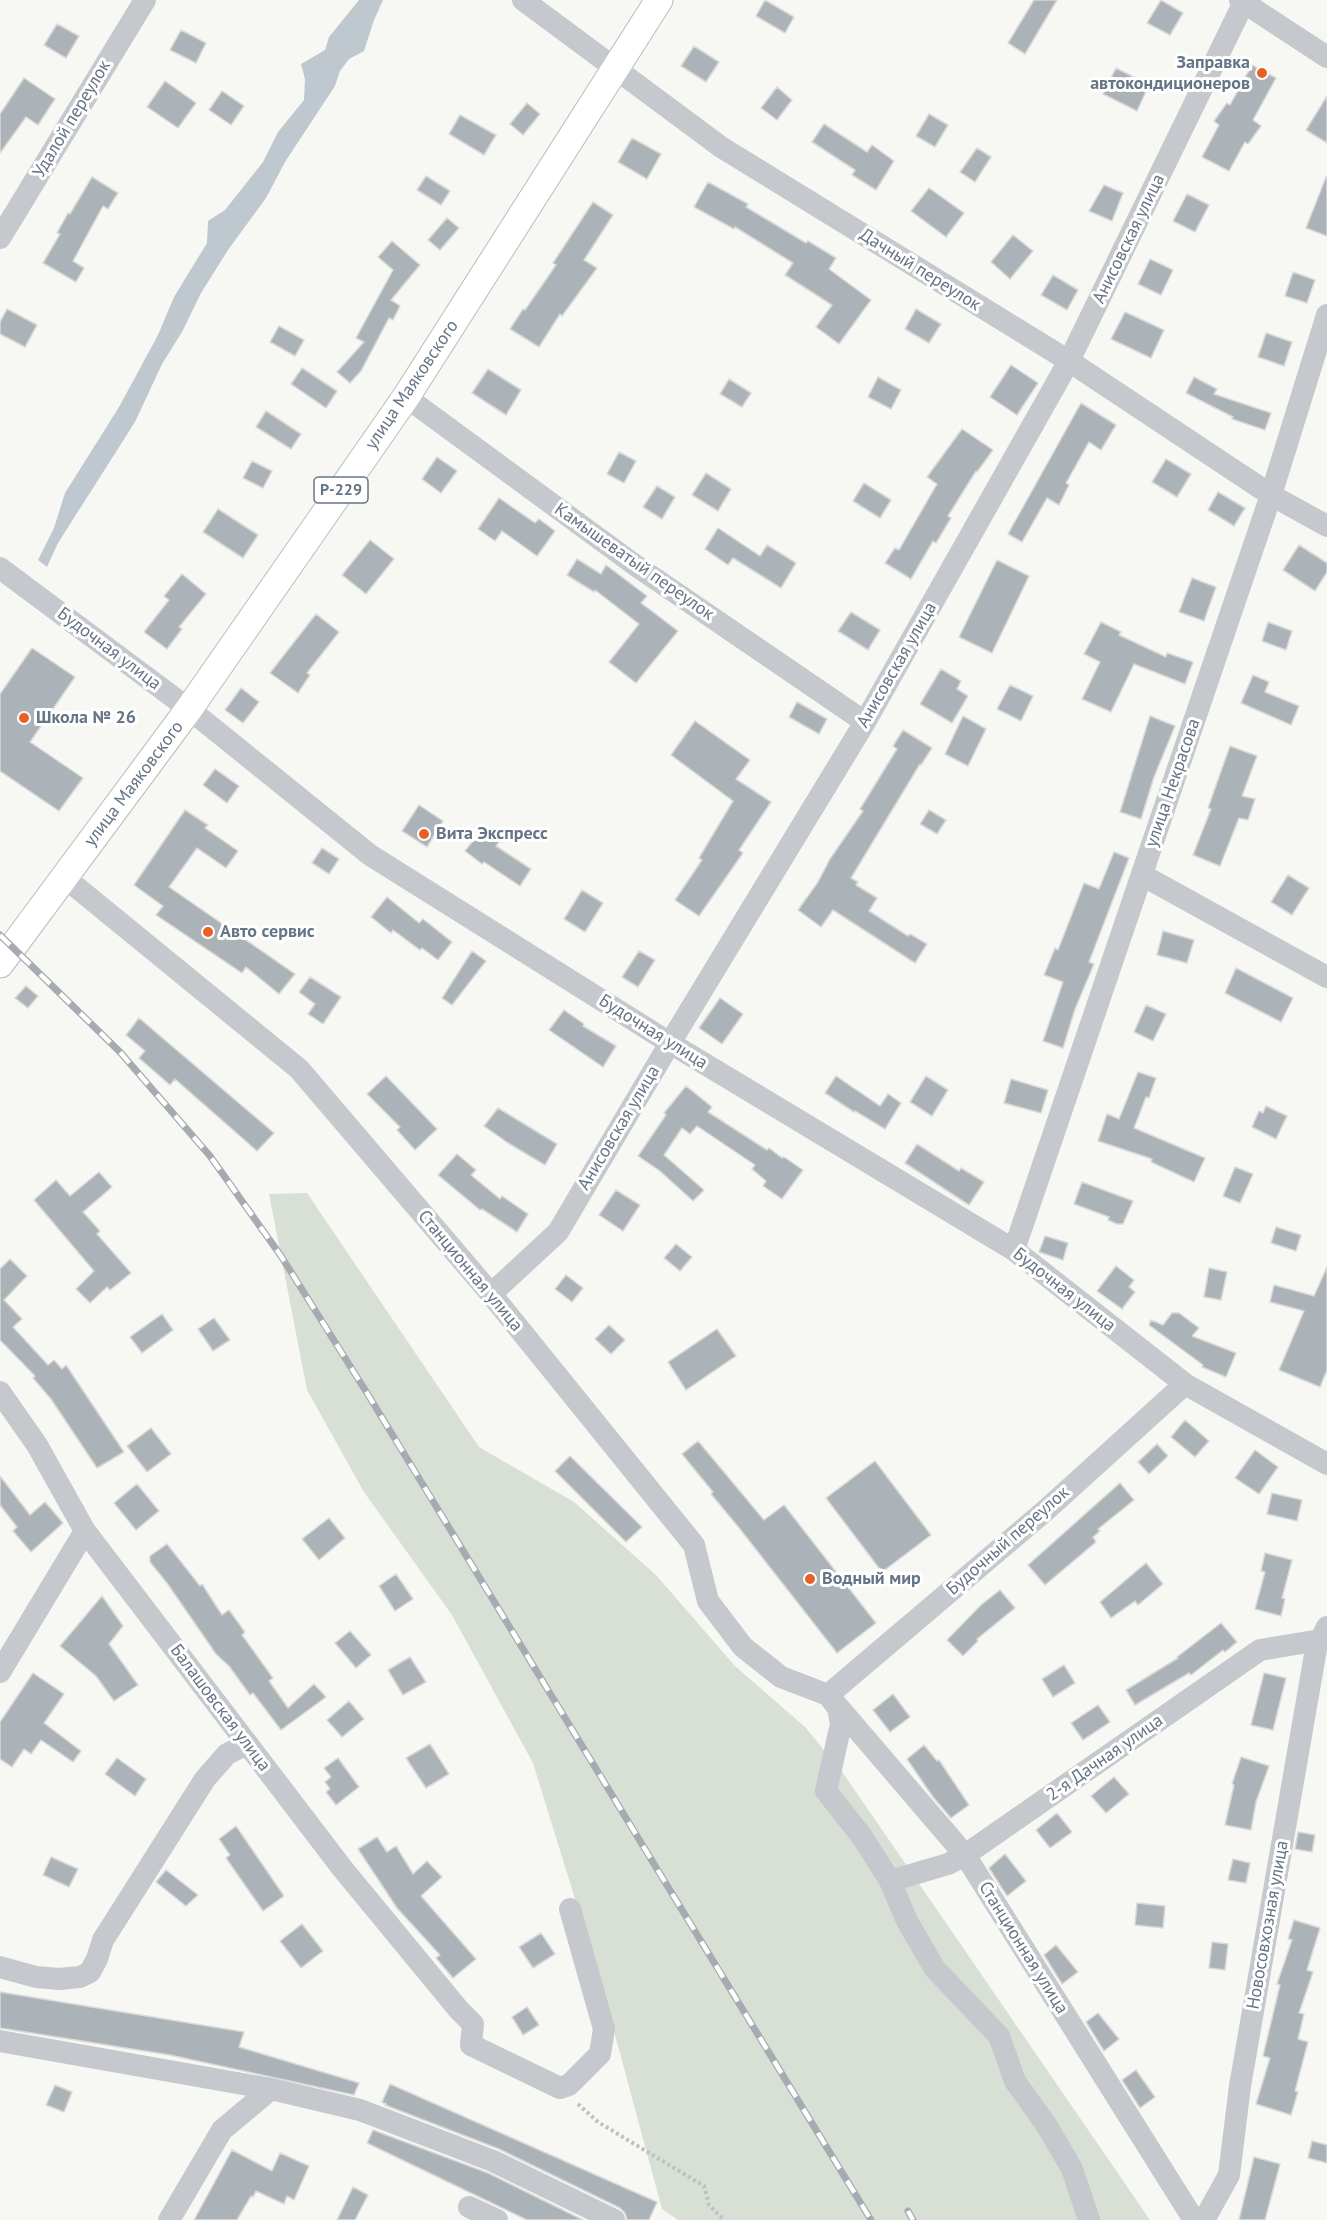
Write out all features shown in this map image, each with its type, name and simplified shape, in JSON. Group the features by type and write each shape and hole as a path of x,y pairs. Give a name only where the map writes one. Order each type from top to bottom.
{"main road":[{"name":"улица Маяковского","path":"0,964 189,709 406,397 660,0"}],"street":[{"name":"Удалой переулок","path":"0,238 145,0"},
{"name":"Дачный переулок","path":"523,0 721,147 1069,362 1271,495 1327,526"},
{"path":"1243,1 1327,57"},
{"name":"Анисовская улица","path":"491,1294 558,1232 865,722 1069,362 1243,1"},
{"name":"улица Некрасова","path":"1014,1250 1271,495 1327,315"},
{"name":"Камышеватый переулок","path":"406,397 635,565 865,722"},
{"name":"Будочная улица","path":"0,567 189,709 370,855 670,1043 1014,1250 1185,1384 1327,1464"},
{"path":"1142,875 1327,977"},
{"name":"Станционная улица","path":"64,877 299,1069 491,1294 694,1545 708,1601 743,1647 781,1677 828,1695 965,1855 1194,2220"},
{"name":"Будочный переулок","path":"828,1695 1046,1510 1185,1384"},
{"name":"Балашовская улица","path":"0,1392 37,1445 85,1531 342,1868 473,2024 471,2045 560,2088"},
{"path":"0,1672 85,1531"},
{"name":"2-я Дачная улица","path":"890,1881 948,1864 965,1855 1260,1650 1324,1634"},
{"name":"Новосовхозная улица","path":"1204,2220 1229,2175 1242,2074 1316,1649 1324,1634"},
{"path":"828,1695 838,1708 841,1724 826,1791 863,1838 890,1881 907,1921 935,1969 999,2036 1015,2081 1047,2126 1072,2169 1089,2220"},
{"path":"0,1967 36,1977 58,1979 80,1977 90,1972 103,1940 206,1779 227,1754 247,1744"},
{"path":"560,2088 569,2085 600,2054 604,2029 570,1909"},
{"path":"0,2041 271,2089 360,2110 493,2161 614,2220"},
{"path":"169,2220 222,2130 271,2089"},
{"path":"469,2207 497,2220"}],"path":[{"path":"560,2088 598,2122 704,2186 709,2205 724,2220"}],"shaded area":[{"path":"359,0 383,0 364,51 349,59 340,71 335,86 285,162 266,198 228,250 201,293 182,332 162,364 135,422 58,543 47,567 38,560 54,528 65,493 119,407 158,335 174,297 207,243 208,221 225,210 263,162 278,132 304,100 305,79 301,64 325,50 329,37"},
{"path":"307,1193 479,1447 574,1502 656,1575 735,1666 805,1727 843,1773 1150,2220 678,2220 662,2209 601,1983 533,1763 452,1615 364,1492 307,1390 269,1194"}],"building":[{"path":"765,0 794,17 785,33 756,16"},
{"path":"1034,0 1057,0 1025,54 1008,43"},
{"path":"1161,0 1183,13 1170,35 1147,23"},
{"path":"57,24 79,36 66,58 44,45"},
{"path":"181,30 206,43 196,63 170,50"},
{"path":"694,46 719,62 706,82 681,66"},
{"path":"1252,65 1276,78 1253,120 1261,126 1248,144 1245,142 1229,171 1202,157 1219,125 1214,121 1227,103 1230,105"},
{"path":"1116,68 1149,85 1137,111 1103,94"},
{"path":"24,78 55,99 38,125 26,117 0,153 0,114"},
{"path":"165,81 196,103 178,128 147,107"},
{"path":"777,87 792,100 777,120 761,108"},
{"path":"222,91 244,106 231,125 209,110"},
{"path":"1327,96 1327,143 1306,130"},
{"path":"527,103 540,114 523,135 510,124"},
{"path":"929,114 948,125 935,147 916,136"},
{"path":"460,115 496,135 484,155 449,134"},
{"path":"824,124 867,152 872,145 894,161 876,190 852,175 855,170 812,142"},
{"path":"632,138 661,154 647,179 618,162"},
{"path":"977,148 991,157 975,182 960,172"},
{"path":"426,176 450,191 441,205 417,190"},
{"path":"92,177 118,193 108,209 103,206 73,261 84,268 76,282 43,263 60,234 57,233 68,213 70,214"},
{"path":"1327,177 1327,236 1306,228"},
{"path":"708,182 748,204 746,207 806,243 808,241 836,258 829,269 871,300 839,344 816,327 832,305 785,275 793,263 735,227 734,229 694,207"},
{"path":"1104,185 1123,193 1112,221 1089,211"},
{"path":"929,188 964,213 946,237 911,211"},
{"path":"1187,194 1209,205 1195,232 1173,221"},
{"path":"593,202 613,215 584,260 597,268 562,316 560,314 539,347 510,329 556,265 553,263"},
{"path":"447,218 459,228 440,250 428,240"},
{"path":"1013,235 1033,251 1010,279 991,262"},
{"path":"392,241 420,265 391,300 400,306 393,320 389,318 361,371 350,383 337,372 364,342 356,338 393,270 378,257"},
{"path":"1150,259 1173,270 1161,295 1138,284"},
{"path":"1293,272 1315,280 1307,303 1285,296"},
{"path":"1053,275 1078,290 1067,310 1041,295"},
{"path":"7,309 37,325 25,347 0,334 0,322"},
{"path":"916,309 941,324 929,343 905,329"},
{"path":"1125,312 1164,330 1151,358 1111,339"},
{"path":"279,326 304,340 295,356 270,342"},
{"path":"1266,333 1292,342 1284,366 1258,357"},
{"path":"1011,365 1038,383 1017,415 990,397"},
{"path":"302,368 337,391 326,408 291,384"},
{"path":"488,369 521,390 506,415 472,393"},
{"path":"878,377 901,390 891,409 868,397"},
{"path":"1194,377 1217,389 1214,394 1271,413 1265,430 1232,419 1233,417 1186,393"},
{"path":"729,379 751,393 742,407 720,394"},
{"path":"1081,403 1116,425 1101,450 1089,442 1066,483 1069,485 1059,505 1047,498 1022,542 1008,534"},
{"path":"266,411 301,434 291,449 256,427"},
{"path":"962,429 993,450 976,471 948,516 951,518 936,543 933,541 911,579 885,563 895,548 899,550 937,484 927,477"},
{"path":"619,452 636,461 624,483 607,474"},
{"path":"437,457 457,471 441,493 422,479"},
{"path":"1166,459 1191,474 1177,497 1152,482"},
{"path":"252,461 272,471 263,488 243,478"},
{"path":"706,473 731,489 718,511 692,495"},
{"path":"864,483 891,500 880,518 853,501"},
{"path":"657,486 675,497 662,519 643,507"},
{"path":"1218,492 1245,508 1234,526 1208,510"},
{"path":"499,498 535,523 539,519 555,531 537,556 502,531 495,541 478,529"},
{"path":"218,509 258,535 243,558 203,532"},
{"path":"718,528 760,556 767,545 796,563 781,588 733,558 728,565 705,549"},
{"path":"370,540 394,559 366,594 342,575"},
{"path":"1299,545 1327,563 1327,572 1315,591 1283,570"},
{"path":"577,559 601,574 606,565 647,596 641,603 678,631 636,683 609,662 639,624 595,590 594,592 567,575"},
{"path":"997,560 1029,576 992,653 959,637"},
{"path":"182,574 206,594 179,627 182,629 167,649 144,632 169,600 164,596"},
{"path":"1192,578 1216,587 1204,621 1179,612"},
{"path":"851,612 880,630 868,650 838,631"},
{"path":"316,614 339,632 307,673 310,675 298,693 270,673"},
{"path":"1101,622 1121,632 1119,635 1166,657 1167,653 1193,662 1185,684 1134,664 1111,712 1082,699 1100,662 1084,654"},
{"path":"1268,622 1292,631 1286,650 1262,641"},
{"name":"Школа № 26","path":"32,648 75,677 30,742 83,778 59,811 0,771 0,694"},
{"path":"941,669 961,681 957,689 968,696 952,723 920,704"},
{"path":"1253,675 1269,682 1265,692 1299,706 1291,725 1241,703"},
{"path":"1010,685 1033,696 1021,721 997,709"},
{"path":"241,688 259,702 243,723 225,710"},
{"path":"797,702 827,719 819,734 789,717"},
{"path":"963,716 986,729 968,766 945,754"},
{"path":"1150,716 1175,726 1154,777 1141,819 1120,812"},
{"path":"695,721 750,760 736,779 771,802 739,850 743,853 699,916 675,900 702,860 699,858 733,801 671,755"},
{"path":"903,730 932,748 851,878 858,882 856,885 877,898 869,911 908,936 910,934 927,944 915,963 833,910 821,927 798,910 863,811 860,809 897,749 893,746"},
{"path":"1230,746 1257,756 1242,796 1255,799 1248,820 1239,818 1220,866 1193,855 1211,809 1208,808"},
{"path":"215,769 239,786 227,803 203,785"},
{"path":"419,805 443,821 427,847 402,831"},
{"path":"185,810 208,825 205,828 238,851 226,868 197,848 169,887 295,974 279,994 246,967 242,973 156,915 163,906 134,885"},
{"path":"929,810 946,820 937,834 920,824"},
{"path":"483,828 500,841 496,846 531,869 520,886 484,862 482,864 465,851"},
{"path":"322,848 339,859 329,874 312,863"},
{"path":"1114,852 1129,858 1089,962 1094,964 1075,1009 1063,1048 1043,1041 1063,982 1044,975 1055,948 1058,950 1084,883 1099,889"},
{"path":"1288,875 1309,888 1292,915 1271,902"},
{"path":"582,890 603,903 585,932 564,919"},
{"path":"387,897 419,923 423,919 452,942 438,960 393,930 391,933 371,917"},
{"path":"1163,931 1194,940 1187,963 1157,955"},
{"path":"472,951 486,961 452,1005 442,998"},
{"path":"639,951 655,960 638,987 622,977"},
{"path":"1236,968 1293,998 1281,1022 1225,993"},
{"path":"310,977 341,997 323,1024 308,1014 315,1004 299,992"},
{"path":"26,986 38,996 28,1008 15,998"},
{"path":"720,998 743,1014 722,1044 699,1028"},
{"path":"1146,1005 1166,1014 1153,1041 1134,1032"},
{"path":"564,1010 584,1024 583,1026 616,1046 603,1067 549,1030"},
{"path":"139,1018 274,1133 257,1151 175,1079 170,1085 139,1058 145,1051 126,1035"},
{"path":"1138,1072 1156,1078 1134,1128 1205,1158 1194,1182 1151,1162 1152,1159 1098,1141 1107,1114 1119,1119"},
{"path":"386,1076 437,1129 415,1150 397,1130 400,1127 367,1094"},
{"path":"836,1076 880,1106 888,1094 901,1103 885,1129 825,1093"},
{"path":"926,1076 948,1090 932,1116 910,1102"},
{"path":"1011,1079 1048,1090 1041,1113 1004,1103"},
{"path":"686,1086 712,1107 708,1112 803,1170 782,1199 763,1186 766,1181 752,1169 755,1165 697,1126 690,1134 682,1128 664,1155 704,1190 693,1201 660,1171 638,1156 666,1115 664,1113"},
{"path":"1266,1106 1287,1116 1276,1139 1252,1127 1259,1111 1263,1113"},
{"path":"498,1108 557,1144 545,1165 484,1126"},
{"path":"917,1144 959,1171 961,1168 984,1182 969,1205 905,1163"},
{"path":"457,1154 476,1170 471,1175 500,1199 502,1196 528,1214 517,1232 482,1209 480,1210 438,1175"},
{"path":"1235,1167 1253,1174 1240,1203 1223,1196"},
{"path":"99,1172 112,1187 83,1212 100,1231 97,1234 131,1273 110,1290 107,1287 90,1303 76,1289 94,1271 34,1200 56,1180 70,1196"},
{"path":"1082,1182 1133,1201 1123,1224 1117,1224 1108,1220 1109,1217 1074,1204"},
{"path":"616,1190 640,1205 623,1231 599,1215"},
{"path":"1276,1227 1301,1235 1296,1251 1271,1243"},
{"path":"1045,1236 1068,1243 1063,1260 1039,1252"},
{"path":"676,1244 692,1257 680,1271 664,1258"},
{"path":"10,1259 27,1276 4,1300 22,1319 13,1327 48,1365 54,1360 62,1369 66,1365 124,1452 97,1468 51,1399 33,1378 35,1376 0,1340 0,1269"},
{"path":"1116,1266 1134,1280 1129,1287 1135,1292 1122,1309 1097,1291"},
{"path":"1327,1267 1327,1370 1320,1387 1279,1370 1304,1311 1270,1302 1274,1285 1314,1296"},
{"path":"1209,1268 1227,1272 1221,1300 1204,1297"},
{"path":"566,1275 583,1288 572,1302 555,1289"},
{"path":"1172,1313 1179,1313 1199,1328 1192,1336 1236,1353 1226,1377 1202,1367 1203,1365 1149,1325 1151,1320 1163,1325"},
{"path":"162,1314 173,1330 142,1353 130,1337"},
{"path":"214,1318 230,1340 213,1351 198,1329"},
{"path":"609,1325 625,1340 611,1354 595,1339"},
{"path":"717,1329 736,1356 686,1390 668,1362"},
{"path":"1185,1420 1209,1441 1195,1457 1171,1437"},
{"path":"151,1428 171,1454 147,1472 127,1446"},
{"name":"Водный мир","path":"698,1441 764,1520 784,1505 876,1623 837,1653 682,1454"},
{"path":"1157,1444 1168,1456 1149,1474 1138,1462"},
{"path":"1255,1450 1278,1467 1259,1494 1235,1478"},
{"path":"570,1456 642,1527 626,1542 555,1471"},
{"path":"875,1461 931,1535 882,1572 826,1498"},
{"path":"0,1476 30,1515 45,1502 63,1523 31,1552 13,1531 17,1527 0,1505"},
{"path":"1120,1483 1134,1500 1098,1529 1100,1531 1093,1537 1096,1542 1045,1585 1028,1565"},
{"path":"137,1484 159,1511 136,1530 114,1503"},
{"path":"1272,1493 1302,1500 1297,1521 1267,1514"},
{"path":"329,1518 345,1538 319,1560 302,1539"},
{"path":"167,1544 200,1586 202,1584 222,1615 229,1610 245,1632 242,1635 273,1678 269,1681 288,1708 314,1684 326,1697 281,1730 253,1693 250,1695 229,1666 216,1654 150,1562 150,1556"},
{"path":"1265,1553 1292,1560 1282,1598 1285,1599 1281,1616 1255,1609 1265,1572 1261,1571"},
{"path":"1146,1563 1163,1584 1138,1605 1135,1601 1111,1618 1100,1602"},
{"path":"396,1574 413,1599 395,1611 379,1586"},
{"path":"1000,1590 1015,1608 977,1639 978,1641 963,1656 947,1640 981,1605"},
{"path":"102,1596 123,1626 109,1644 138,1685 114,1701 96,1676 60,1646"},
{"path":"1221,1623 1237,1642 1191,1675 1189,1673 1135,1705 1126,1690 1178,1658"},
{"path":"350,1631 371,1655 356,1668 335,1643"},
{"path":"410,1657 426,1682 403,1695 388,1670"},
{"path":"1064,1665 1075,1683 1053,1697 1042,1679"},
{"path":"33,1673 64,1694 44,1723 81,1751 73,1762 41,1740 31,1754 24,1749 12,1767 0,1759 0,1722"},
{"path":"1264,1673 1286,1678 1273,1730 1251,1725"},
{"path":"893,1694 910,1717 890,1732 873,1710"},
{"path":"349,1701 364,1719 342,1737 327,1720"},
{"path":"1098,1705 1110,1722 1083,1740 1071,1723"},
{"path":"430,1744 449,1774 426,1788 406,1758"},
{"path":"924,1745 937,1761 939,1760 969,1805 951,1818 933,1797 907,1759"},
{"path":"1241,1757 1269,1766 1256,1802 1251,1830 1225,1825 1234,1785 1232,1784"},
{"path":"117,1758 146,1779 135,1796 105,1774"},
{"path":"338,1758 359,1787 336,1805 326,1792 330,1789 325,1782 331,1777 324,1768"},
{"path":"1114,1777 1129,1794 1106,1813 1091,1796"},
{"path":"1057,1813 1072,1832 1050,1848 1036,1830"},
{"path":"236,1826 284,1896 263,1911 226,1858 230,1855 219,1839"},
{"path":"1298,1832 1315,1835 1312,1852 1295,1849"},
{"path":"377,1837 387,1852 396,1846 413,1874 427,1861 442,1877 421,1896 476,1959 453,1978 436,1958 440,1955 397,1908 358,1849"},
{"path":"1005,1854 1026,1881 1007,1896 989,1868"},
{"path":"51,1857 78,1869 69,1887 43,1875"},
{"path":"1233,1859 1250,1863 1246,1883 1228,1880"},
{"path":"166,1870 198,1895 186,1906 156,1882"},
{"path":"1137,1903 1165,1906 1163,1928 1135,1925"},
{"path":"1294,1920 1320,1928 1307,1970 1313,1972 1299,2013 1304,2014 1298,2039 1308,2042 1291,2115 1256,2104 1270,2058 1263,2056 1280,1985 1277,1984 1292,1940 1288,1939"},
{"path":"302,1924 323,1951 301,1968 280,1941"},
{"path":"541,1933 555,1954 533,1968 519,1947"},
{"path":"1212,1942 1228,1944 1225,1970 1209,1968"},
{"path":"1056,1945 1078,1972 1062,1984 1044,1955"},
{"path":"0,1992 244,2032 239,2047 359,2083 354,2095 170,2055 0,2028"},
{"path":"527,2007 539,2025 523,2035 512,2017"},
{"path":"1098,2013 1119,2039 1104,2051 1086,2022"},
{"path":"1136,2070 1155,2097 1140,2108 1122,2080"},
{"path":"390,2084 657,2202 649,2220 627,2220 620,2208 499,2149 385,2105 382,2102"},
{"path":"55,2085 72,2092 64,2112 46,2105"},
{"path":"373,2130 488,2173 583,2220 527,2220 367,2143"},
{"path":"1312,2141 1327,2145 1327,2163 1308,2158"},
{"path":"232,2150 272,2171 280,2153 309,2166 294,2200 287,2196 284,2204 256,2191 237,2220 194,2220"},
{"path":"1254,2157 1280,2164 1265,2220 1239,2220"},
{"path":"353,2187 368,2195 355,2220 337,2220"}],"railway":[{"path":"0,935 120,1052 210,1156 281,1256 367,1393 871,2220"},
{"path":"908,2211 913,2220"}],"place":[{"name":"Заправка автокондиционеров","path":"1262,73"},
{"name":"Школа № 26","path":"24,718"},
{"name":"Вита Экспресс","path":"424,834"},
{"name":"Авто сервис","path":"208,932"},
{"name":"Водный мир","path":"810,1579"}]}
